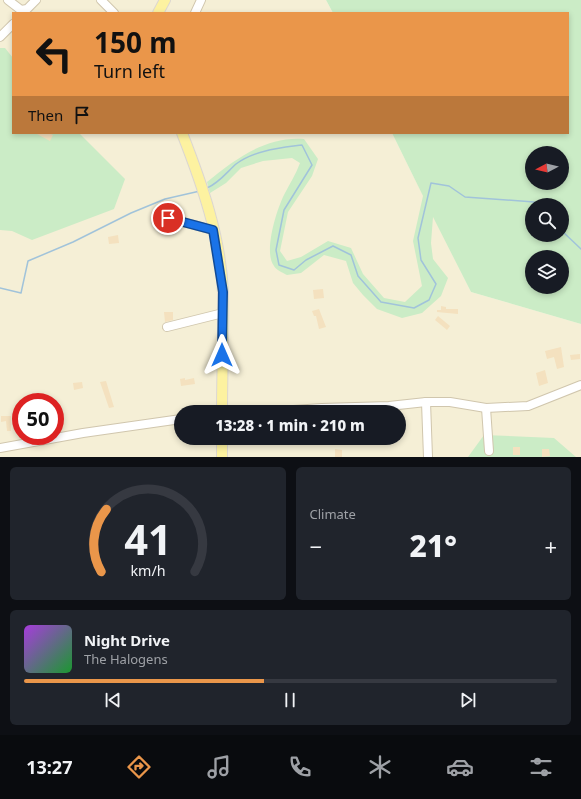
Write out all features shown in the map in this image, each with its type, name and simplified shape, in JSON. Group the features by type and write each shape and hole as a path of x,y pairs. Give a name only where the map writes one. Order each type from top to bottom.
{"main road":[{"path":"159,12 165,0"},
{"path":"183,134 207,201 221,271 223,313 222,405"},
{"path":"222,445 222,457"}],"street":[{"path":"8,0 21,10 25,11 36,0"},
{"path":"101,0 113,12"},
{"path":"195,12 201,0"},
{"path":"0,37 12,25"},
{"path":"168,218 213,230"},
{"path":"167,327 223,313"},
{"path":"398,405 426,402 450,402 486,408 528,406 581,385"},
{"path":"426,402 428,457"},
{"path":"486,408 489,452"},
{"path":"0,448 83,433 174,420"}],"shaded area":[{"path":"0,0 326,0 332,12 12,12 12,134 392,134 471,292 581,324 581,457 0,457"}],"green space":[{"path":"326,0 581,0 581,324 471,292 433,217 431,243 433,259 448,278 441,296 422,313 402,318 377,309 353,283 346,261 324,255 301,273 287,275 275,267 271,259 270,251 272,230 278,209 300,163 292,158 263,161 241,168 226,183 210,193 207,182 240,157 264,145 290,139 304,139 318,159 312,176 288,212 280,251 287,261 301,257 328,241 351,248 363,274 384,298 405,302 422,286 413,241 423,196 392,134 569,134 569,12 332,12"},
{"path":"0,48 5,48 12,57 12,134 80,134 125,179 114,209 32,240 12,231 0,230"},
{"path":"484,435 554,438 576,457 468,457"}],"building":[{"path":"37,134 53,135 50,141"},
{"path":"118,235 119,243 109,244 108,237"},
{"path":"323,289 324,298 314,299 313,290"},
{"path":"441,306 446,307 446,309 458,309 458,314 437,312 437,310 441,310"},
{"path":"319,309 326,327 319,329 316,316 314,316 312,311"},
{"path":"164,312 173,312 173,320 165,322"},
{"path":"438,316 450,326 447,330 435,320"},
{"path":"561,347 564,367 557,369 554,357 547,359 545,351"},
{"path":"580,354 580,359 571,360 570,355"},
{"path":"545,370 548,383 539,386 536,373"},
{"path":"185,378 185,380 194,378 195,384 181,386 180,379"},
{"path":"106,381 114,407 109,408 100,382"},
{"path":"82,382 83,388 74,390 73,383"},
{"path":"1,416 11,416 11,431 7,431 6,421 1,422"},
{"path":"513,447 520,447 520,455 513,455"},
{"path":"335,449 342,450 342,457 335,457"},
{"path":"542,449 549,449 550,456 542,457"}],"waterway":[{"path":"207,188 219,180 243,159 268,150 302,145 312,165 284,210 276,250 279,265 294,270 306,260 333,246 351,255 358,276 381,302 414,308 429,300 436,284 421,260 418,238 431,183 449,186 465,197 525,201"},
{"path":"0,288 21,293 28,261 73,242 131,213 165,199 200,191"},
{"path":"569,238 581,249"}],"route":[{"path":"168,218 213,230 220,264 223,292 222,355"}]}
